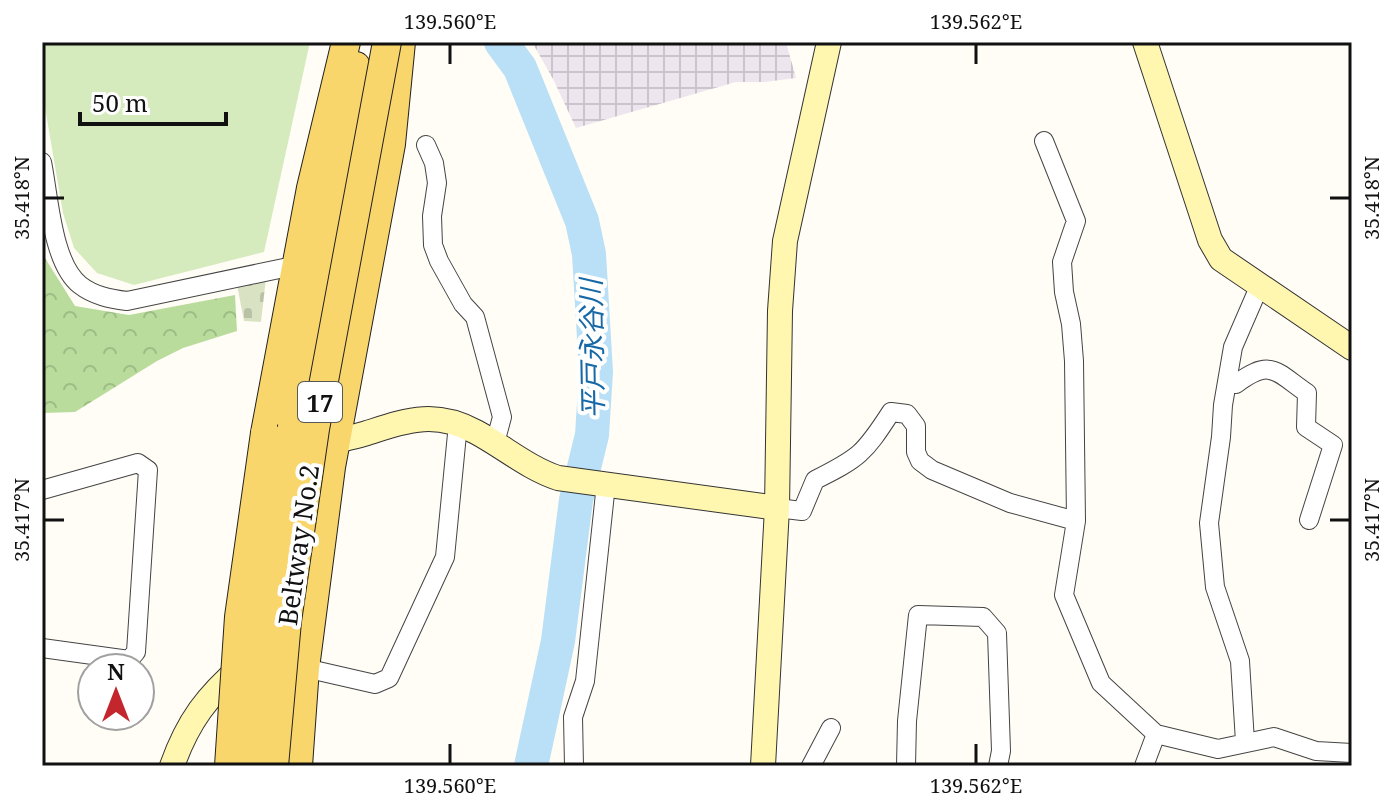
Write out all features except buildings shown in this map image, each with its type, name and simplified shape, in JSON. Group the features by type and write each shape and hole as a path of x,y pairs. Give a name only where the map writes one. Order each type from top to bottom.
{"main road":[{"path":"229,766 239,617 265,433 329,105 346,42"},
{"name":"Beltway No.2","path":"252,766 257,674 279,502 360,42"},
{"name":"Beltway No.2","path":"274,766 287,621 315,429 387,42"},
{"path":"298,766 305,668 335,440 391,144 401,42"}],"street":[{"path":"763,766 777,508 780,311 785,241 829,42"},
{"path":"1145,42 1210,240 1221,259 1352,348"},
{"path":"1044,141 1076,221 1062,262 1074,361 1076,521 1064,595 1101,683 1156,734 1218,749 1274,737 1316,751 1352,753"},
{"path":"426,145 434,163 437,183 432,216 433,245 463,304 475,317 502,417 495,443"},
{"path":"42,162 58,248 66,269 80,285 105,298 127,301 298,265"},
{"path":"1245,742 1240,661 1215,587 1209,523 1233,347 1259,287"},
{"path":"1227,383 1236,384 1256,369 1273,370 1307,393 1306,427 1333,445 1309,520"},
{"path":"172,766 183,734 209,698 266,642 272,624 291,469 299,457 335,440 418,418 458,424 540,472 566,479 802,511 815,480 851,462 868,448 891,412 907,414 916,426 916,452 920,461 932,470 1010,503 1076,521"},
{"path":"305,668 375,684 389,678 445,557 458,424"},
{"path":"42,490 138,463 148,470 136,652 129,660 42,648"},
{"path":"574,766 573,717 585,681 601,483"},
{"path":"906,766 907,721 918,615 983,617 997,633 1001,751 998,766"},
{"path":"811,766 831,728"},
{"path":"1144,766 1156,734"}],"shaded area":[{"path":"532,42 786,42 796,78 736,82 576,128"}],"green space":[{"path":"42,42 310,42 264,252 134,285 97,273 74,248 63,213 42,90"},
{"path":"42,242 45,258 75,306 129,315 235,295 237,331 183,348 157,361 75,412 42,413"},
{"path":"266,278 261,322 244,321 237,285"}],"waterway":[{"name":"平戸永谷川","path":"501,42 520,68 582,221 589,254 596,372 592,435 576,500 558,641 531,766"}]}
